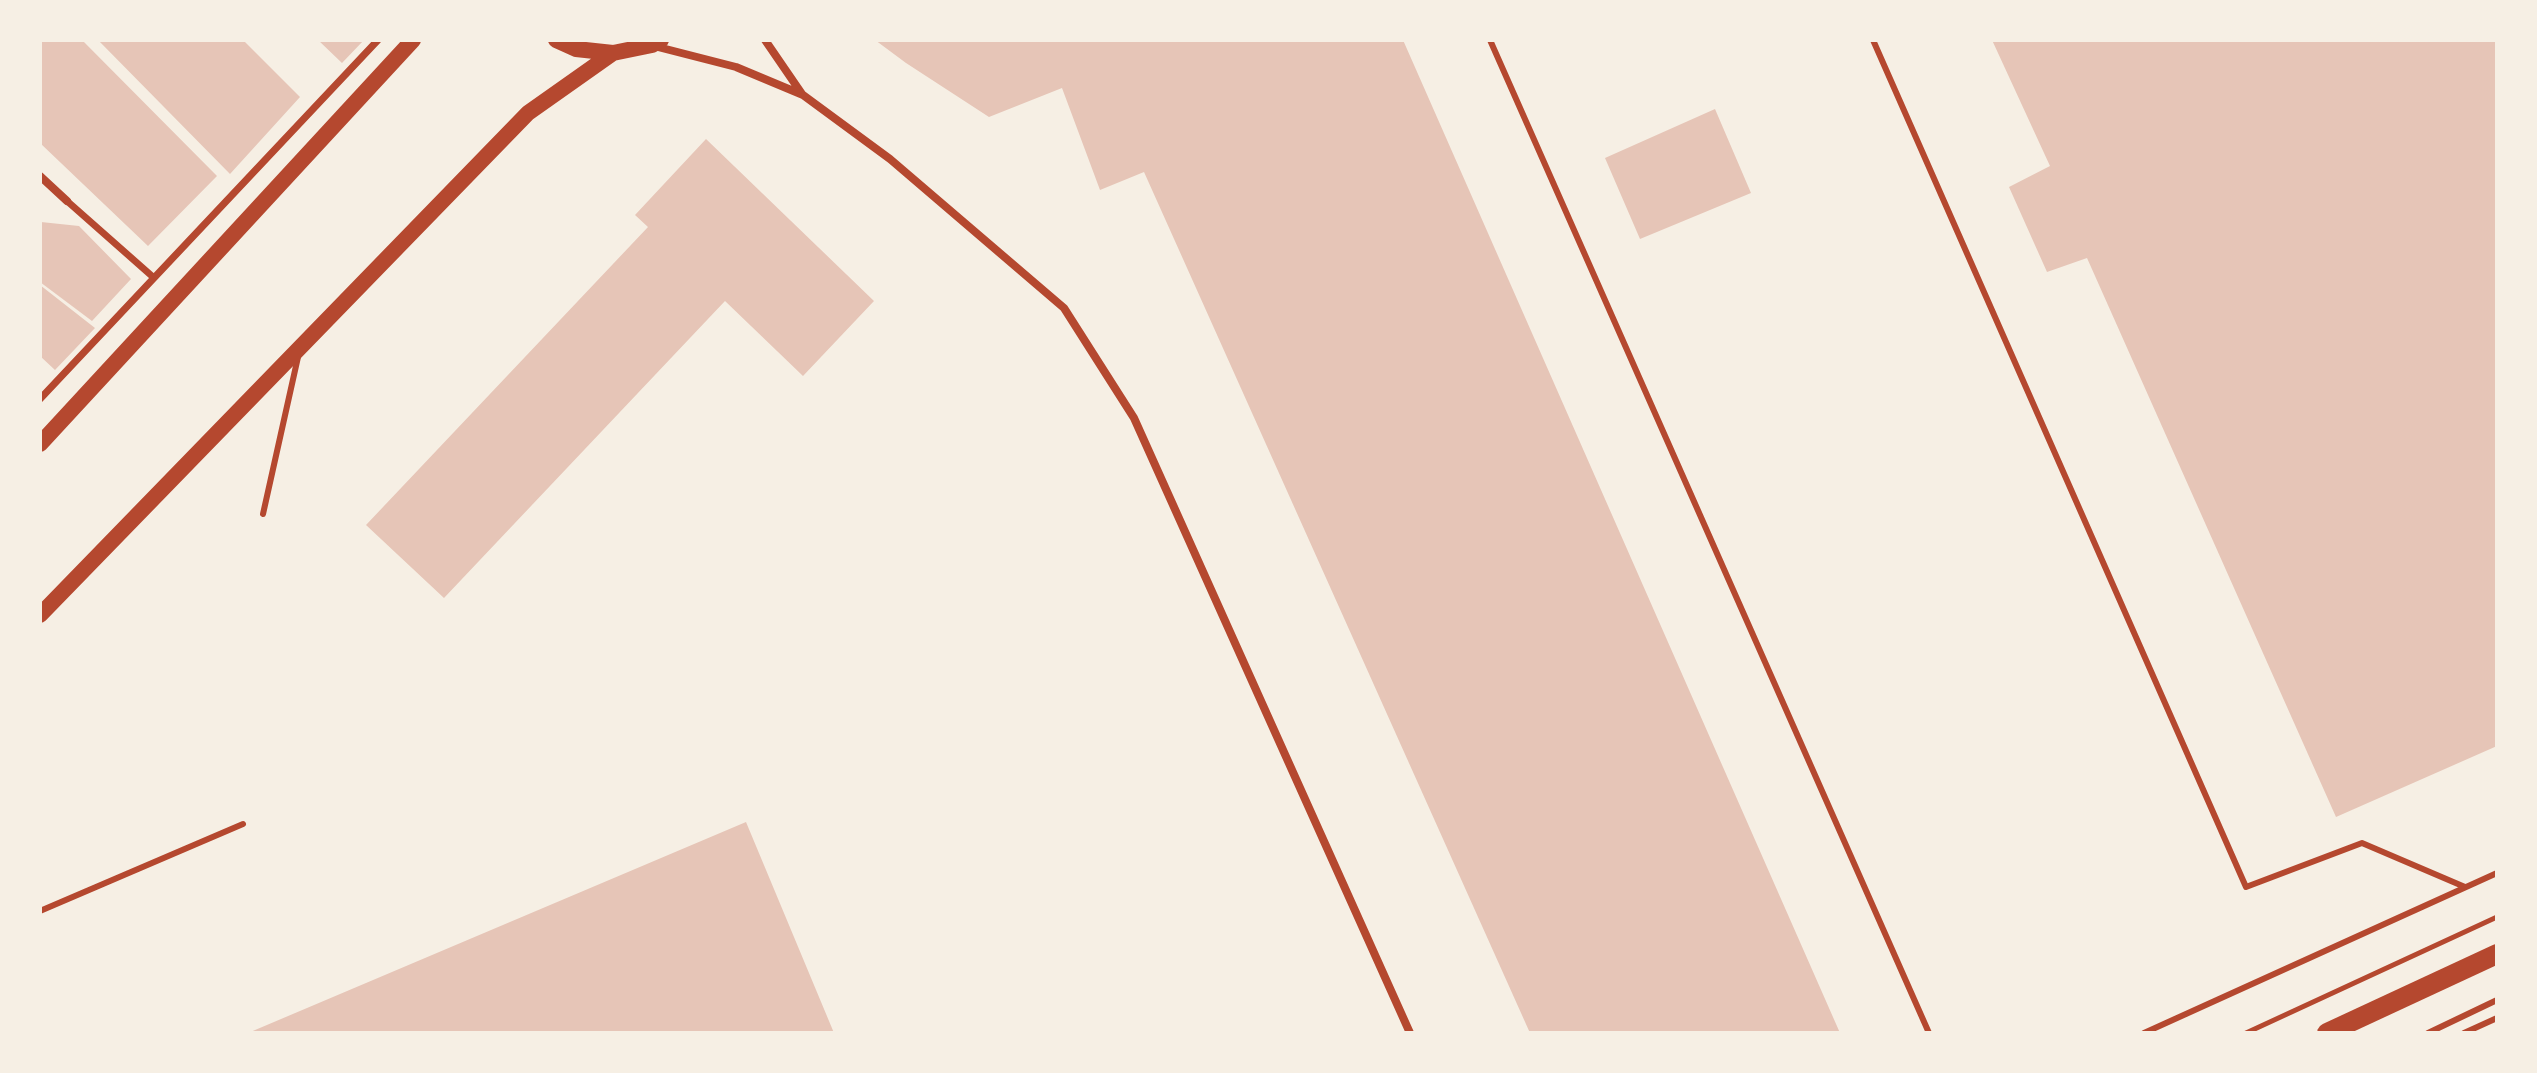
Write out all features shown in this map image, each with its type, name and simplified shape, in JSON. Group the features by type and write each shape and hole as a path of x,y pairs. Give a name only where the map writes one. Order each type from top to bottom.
{"main road":[{"path":"40,444 413,40"},
{"path":"556,40 576,49 613,53 656,43"},
{"path":"40,615 528,113 613,53"},
{"path":"2327,1033 2497,954"}],"street":[{"path":"40,399 378,40"},
{"path":"765,40 803,95"},
{"path":"656,43 736,67 803,95 890,159 1064,308 1134,418 1410,1033"},
{"path":"40,176 153,277"}],"lane":[{"path":"1490,40 1929,1033"},
{"path":"1873,40 2246,887 2362,843 2465,887"},
{"path":"263,514 300,346"},
{"path":"40,911 243,824"},
{"path":"2144,1033 2497,873"},
{"path":"2428,1033 2497,1000"},
{"path":"2464,1033 2497,1018"}],"path":[{"path":"2246,1033 2497,917"}],"building":[{"path":"40,40 82,40 217,176 148,246 40,143"},
{"path":"98,40 243,40 300,97 230,174"},
{"path":"318,40 364,40 342,63"},
{"path":"875,40 1403,40 1840,1033 1530,1033 1144,172 1100,190 1062,88 989,117"},
{"path":"1992,40 2497,40 2497,746 2336,817 2087,258 2047,272 2009,187 2050,166"},
{"path":"1715,109 1751,193 1640,239 1605,158"},
{"path":"706,139 874,301 803,376 725,301 444,598 366,525 648,227 635,215"},
{"path":"41,222 79,226 131,279 92,321 40,282"},
{"path":"40,285 95,328 55,370 40,356"},
{"path":"746,822 834,1033 248,1033"}]}
